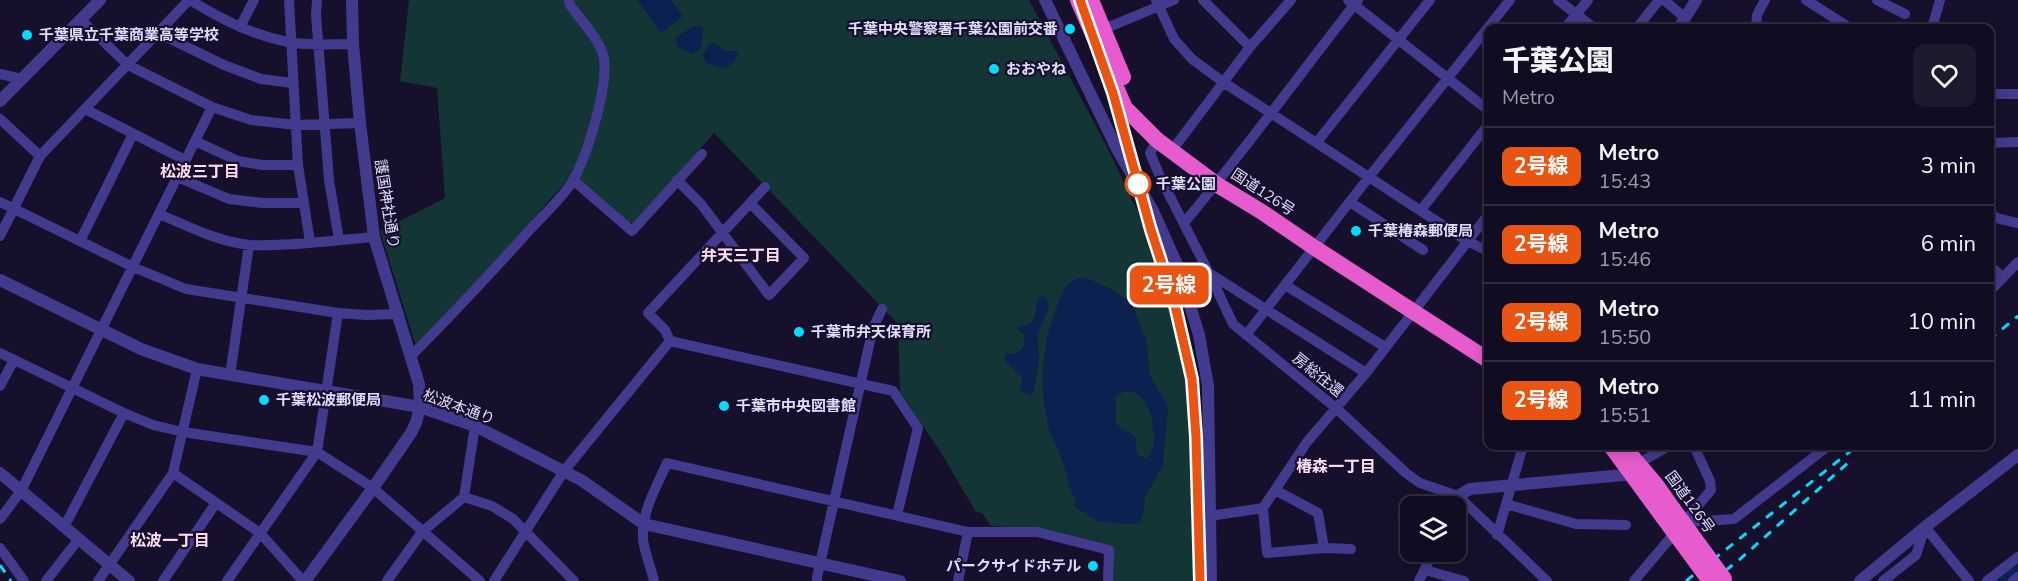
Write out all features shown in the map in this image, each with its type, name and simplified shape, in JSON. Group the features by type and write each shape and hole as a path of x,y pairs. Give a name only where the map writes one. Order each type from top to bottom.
{"highway":[{"name":"国道126号","path":"1078,0 1125,108 1159,137 1262,212 1484,348"},
{"name":"国道126号","path":"1091,0 1129,94 1145,118 1159,137 1176,145 1219,180"},
{"name":"国道126号","path":"1416,308 1484,357"},
{"name":"国道126号","path":"1615,450 1635,468"},
{"name":"国道126号","path":"1625,450 1635,468 1720,580"}],"street":[{"path":"0,101 100,0"},
{"path":"0,236 40,156 189,0 222,20 257,34 290,42 353,44"},
{"path":"240,27 254,0"},
{"path":"289,0 298,165 310,242"},
{"path":"317,0 316,15 329,180 339,240"},
{"name":"護国神社通り","path":"352,0 353,44 360,123 374,237 411,356 420,390 420,407"},
{"path":"411,356 476,290 573,180 591,133 601,94 604,57 569,0"},
{"path":"1045,0 1117,150 1153,211 1182,278 1199,335 1208,386 1211,581"},
{"path":"1104,29 1157,3 1174,0"},
{"path":"1203,0 1250,47"},
{"path":"1176,145 1250,47 1291,0"},
{"path":"1317,142 1430,0"},
{"path":"1490,24 1510,0"},
{"path":"1558,0 1589,24"},
{"path":"1569,24 1588,0"},
{"path":"1640,24 1659,0"},
{"path":"1664,0 1682,23 1696,0"},
{"path":"1756,24 1757,15 1765,0"},
{"path":"1806,0 1844,24"},
{"path":"1877,0 1905,14"},
{"path":"1933,24 1940,0"},
{"path":"1184,223 1354,2 1484,107"},
{"path":"1157,3 1174,39 1192,59 1223,82 1467,241 1484,249"},
{"path":"81,20 128,65 212,107 251,120 296,125 360,123"},
{"path":"1246,335 1484,32"},
{"path":"158,33 224,65 261,78 293,83"},
{"path":"0,74 22,79"},
{"path":"1994,93 2018,94"},
{"path":"0,519 21,491 212,107"},
{"path":"85,109 185,160"},
{"path":"0,118 40,156"},
{"path":"1420,210 1484,130"},
{"path":"80,241 133,134"},
{"name":"房総往還","path":"1159,137 1150,153 1233,324 1336,408 1372,440 1389,459 1420,483 1445,496"},
{"path":"195,141 238,161 262,165 298,165"},
{"path":"1994,142 2018,142"},
{"path":"573,180 632,231 702,154"},
{"path":"177,177 229,199 263,203 303,203"},
{"path":"677,180 701,204 769,295 804,258 750,202"},
{"path":"670,341 666,330 648,312 765,187"},
{"path":"0,202 133,267 186,290 338,313 399,314"},
{"path":"1350,202 1424,250"},
{"path":"159,214 209,236 249,245 374,237"},
{"path":"1994,216 2018,223"},
{"path":"1351,549 1324,548 1267,553 1263,508 1307,442 1366,373 1484,220"},
{"path":"230,375 249,245"},
{"path":"1994,287 2018,262"},
{"path":"1994,270 2002,278"},
{"path":"1209,273 1366,373"},
{"name":"松波本通り","path":"0,280 141,349 197,369 420,407 475,426 584,482 644,524 900,581"},
{"path":"1286,285 1385,347"},
{"path":"818,581 820,563 873,328 882,309"},
{"path":"227,581 317,452 338,313"},
{"path":"670,341 893,391 918,428 897,515"},
{"path":"494,581 564,471 670,341"},
{"path":"0,352 153,425 183,432 317,452 373,488 480,581"},
{"path":"0,386 14,360"},
{"path":"98,581 173,474 197,369"},
{"path":"173,474 260,533 304,581 411,433 420,407"},
{"path":"63,527 124,413"},
{"path":"387,581 422,532 464,497 475,426"},
{"path":"1497,535 1522,450"},
{"path":"1462,496 1470,489 1623,474 1663,450"},
{"path":"1634,581 1711,490 1710,481 1696,450"},
{"path":"1686,522 1734,519 1823,450"},
{"path":"1860,581 2018,455"},
{"path":"654,581 644,541 644,524 646,509 667,463 968,532 1037,532 1109,550 1108,581"},
{"path":"0,473 129,581"},
{"path":"1275,490 1318,513 1324,548"},
{"path":"464,497 492,506 513,519 574,581"},
{"path":"163,581 216,503"},
{"path":"1506,504 1576,524 1626,525"},
{"path":"1210,516 1263,508"},
{"name":"房総往還","path":"1466,510 1497,535 1540,579"},
{"path":"1883,581 1916,555 1925,527"},
{"path":"1925,527 1969,581"},
{"path":"958,581 968,532"},
{"path":"46,581 78,540"},
{"path":"0,548 24,581"},
{"path":"1987,581 2018,557"},
{"path":"1419,581 1429,562"},
{"path":"1425,570 1464,581"},
{"path":"2013,581 2018,577"}],"green space":[{"name":"千葉公園","path":"409,0 1029,0 1108,149 1159,256 1181,341 1192,408 1198,581 1110,581 1110,548 1032,528 991,526 982,513 976,512 940,451 900,392 898,324 714,133 635,222 626,223 569,178 419,344 415,343 380,231 445,198 437,88 400,81"}],"water":[{"path":"637,0 671,0 683,16 661,33"},
{"path":"694,25 703,28 701,49 692,54 677,46 676,38"},
{"path":"710,44 715,44 726,51 737,51 739,54 732,64 724,68 707,64 703,53"},
{"path":"1084,277 1108,287 1132,304 1146,340 1150,376 1168,407 1163,465 1145,497 1140,523 1097,521 1074,506 1076,499 1072,494 1062,459 1049,429 1043,383 1047,338 1063,292 1068,284","holes":["1123,392 1138,395 1146,403 1151,413 1152,429 1155,435 1152,451 1146,459 1139,455 1136,449 1136,439 1130,432 1126,432 1116,424 1116,397"]},
{"path":"1043,295 1049,302 1049,306 1038,334 1039,353 1036,382 1032,395 1020,389 1022,377 1004,360 1006,353 1011,354 1021,350 1024,345 1024,335 1017,328 1034,319 1037,301"}],"waterway":[{"path":"2004,581 2018,570"}],"railway":[{"path":"1080,0 1107,74 1151,230 1174,301 1192,379 1197,457 1200,581"},
{"path":"1994,336 2018,316"},
{"path":"1686,581 1852,450"},
{"path":"1712,581 1739,560 1849,462"},
{"path":"0,565 11,581"}],"metro line":[{"name":"2号線","path":"1080,0 1113,93 1130,150 1151,230 1174,301 1192,379 1200,581"}],"place":[{"name":"千葉中央警察署千葉公園前交番","path":"1070,29"},
{"name":"千葉県立千葉商業高等学校","path":"27,35"},
{"name":"おおやね","path":"994,69"},
{"name":"千葉公園","path":"1138,184"},
{"name":"千葉椿森郵便局","path":"1356,231"},
{"name":"千葉市弁天保育所","path":"799,332"},
{"name":"千葉松波郵便局","path":"264,400"},
{"name":"千葉市中央図書館","path":"724,406"},
{"name":"パークサイドホテル","path":"1093,566"}],"district":[{"name":"松波三丁目","path":"200,172"},
{"name":"弁天三丁目","path":"741,256"},
{"name":"椿森一丁目","path":"1336,467"},
{"name":"松波一丁目","path":"170,541"}]}
